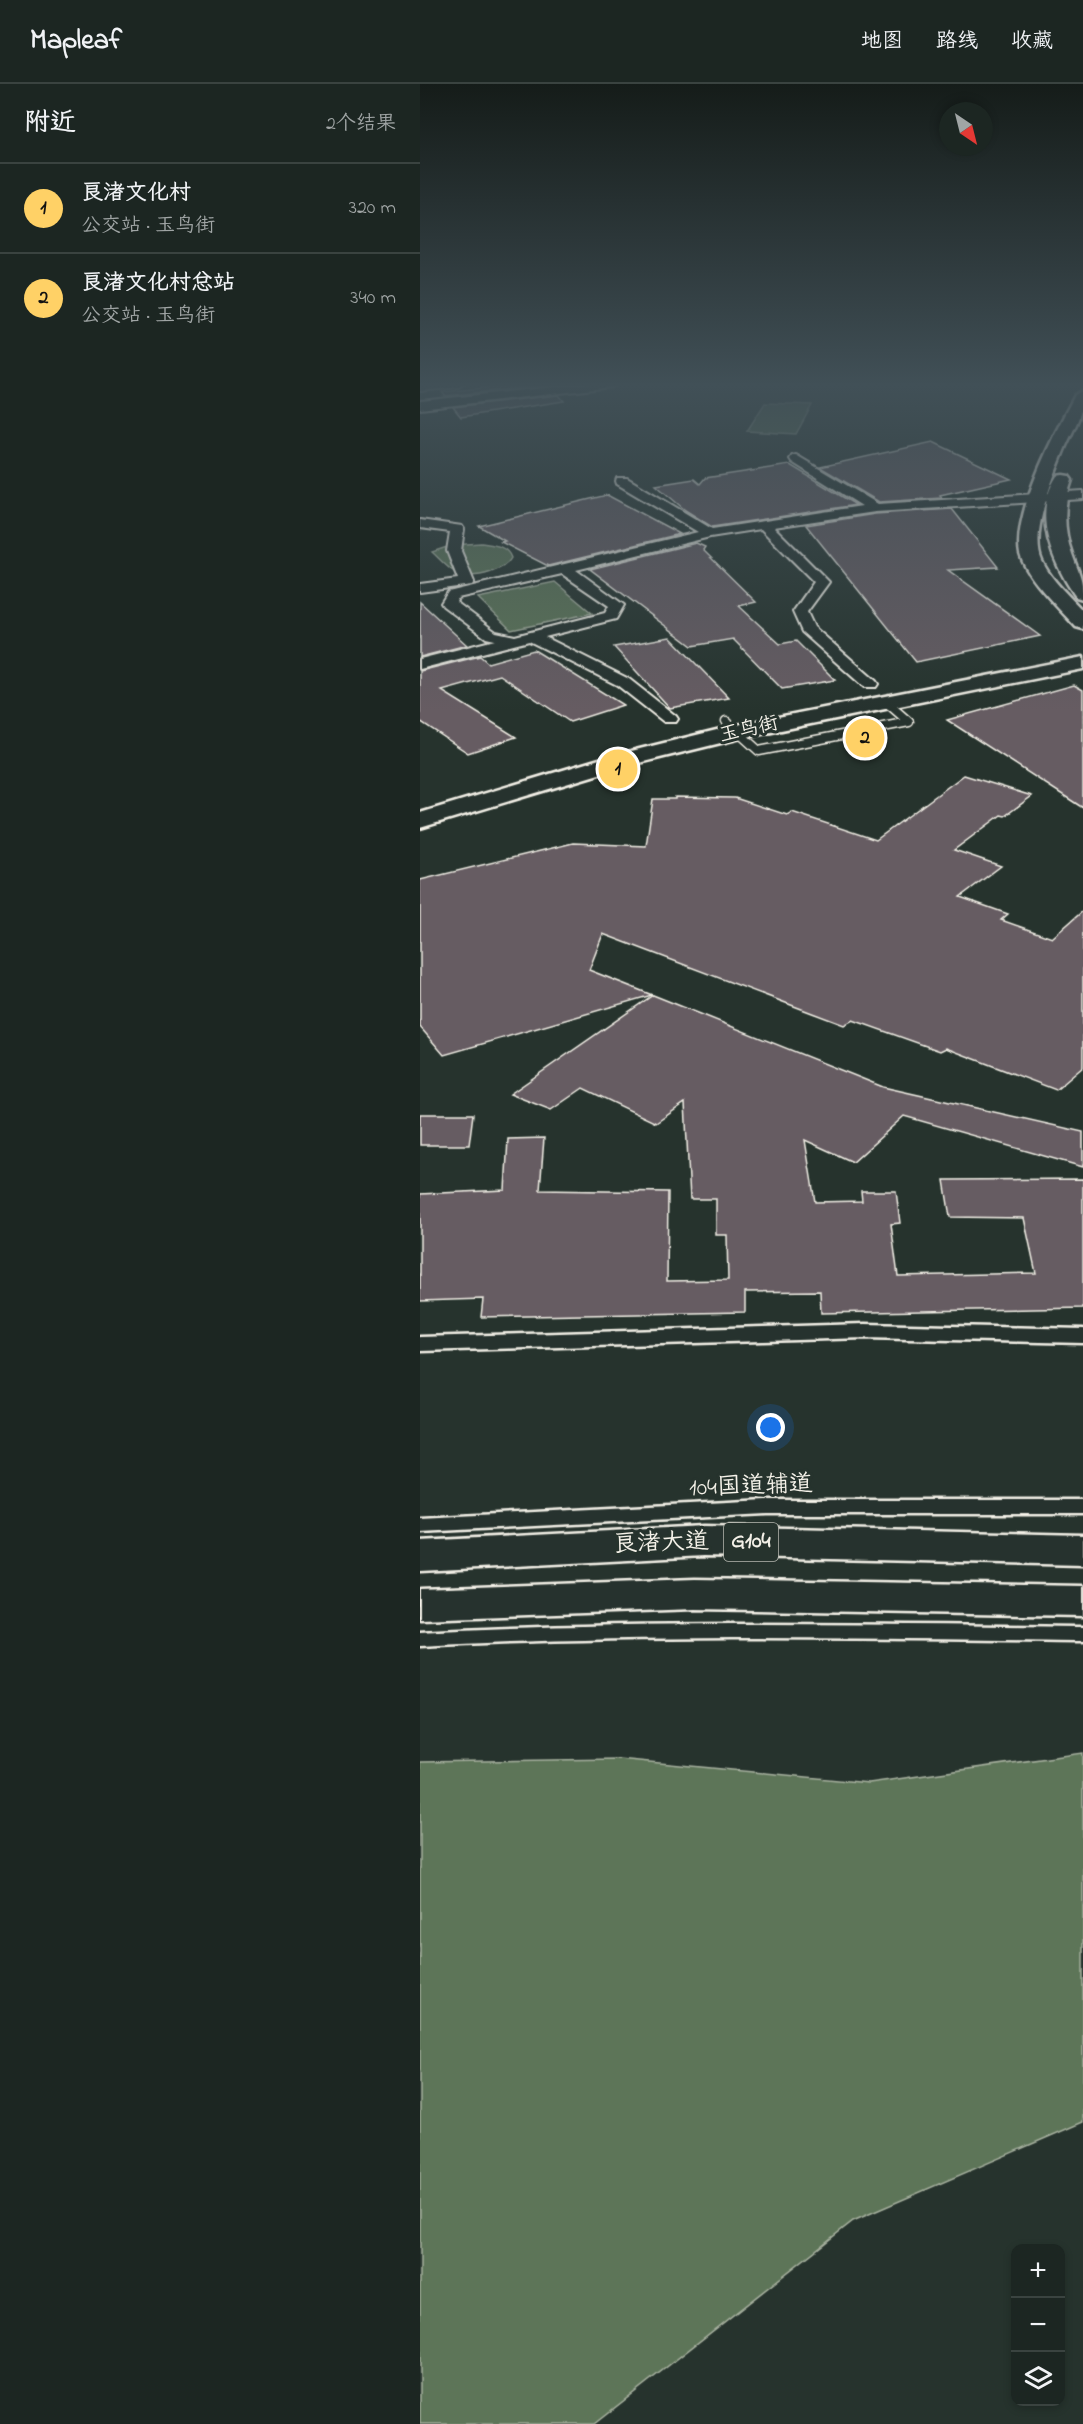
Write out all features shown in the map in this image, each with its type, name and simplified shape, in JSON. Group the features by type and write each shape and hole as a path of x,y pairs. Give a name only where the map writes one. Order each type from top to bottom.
{"main road":[{"path":"1047,495 1054,510 1061,558 1083,593"},
{"path":"1047,495 1030,530 1030,555 1041,573 1083,623"},
{"name":"玉鸟街","path":"420,821 731,726 876,689 1083,652"},
{"name":"玉鸟街","path":"420,806 618,749 731,726 885,701 1083,663"},
{"name":"良渚大道","path":"420,1556 704,1541 1083,1551"},
{"name":"G104","path":"420,1604 694,1594 1083,1601"}],"street":[{"path":"643,493 711,533"},
{"path":"851,493 875,508"},
{"path":"514,640 491,635 457,610 448,603 453,595 711,533 875,508 1047,495 1083,495"},
{"path":"420,524 457,529 454,551 467,582 420,588"},
{"path":"764,525 822,582 800,612 807,629 870,684"},
{"path":"420,664 611,616 617,605 564,569"},
{"path":"531,636 622,682 670,720"}],"lane":[{"path":"731,726 759,750 909,722 885,701"},
{"path":"420,1344 865,1331 1083,1336"},
{"name":"104国道辅道","path":"420,1526 767,1507 1083,1507"},
{"path":"420,1639 493,1635 848,1631 1083,1634"}],"green space":[{"path":"481,543 506,550 511,558 508,563 497,570 469,576 454,572 432,552 453,545"},
{"path":"555,582 592,613 511,630 478,598"},
{"path":"1083,1753 1083,2122 853,2221 594,2424 420,2424 420,1762 618,1759 869,1783"}],"building":[{"path":"666,493 837,493 856,505 712,527 685,510"},
{"path":"864,493 948,493 940,495 942,498 879,502"},
{"path":"607,495 680,534 548,566 501,542 505,541 479,526"},
{"path":"952,509 998,567 948,570 1040,636 916,662 806,525 875,514"},
{"path":"696,543 705,547 703,550 756,602 739,606 780,644 796,641 835,680 782,689 733,639 692,646 590,569"},
{"path":"420,602 467,645 420,657"},
{"path":"670,637 729,698 670,708 614,647"},
{"path":"534,650 623,705 570,722 500,675 442,691 516,737 468,753 420,721 420,671 480,656 488,663"},
{"path":"1074,685 1083,690 1083,808 947,720"},
{"path":"964,775 1032,796 1005,816 1001,815 954,850 1001,866 960,897 1008,914 1001,920 1052,938 1083,911 1083,1067 1056,1090 946,1048 940,1051 853,1020 844,1025 603,934 589,970 652,995 444,1055 420,1027 420,880 573,843 646,846 653,799 675,799 675,797 735,798 787,815 792,812 876,840"},
{"path":"653,995 883,1087 1083,1132 1083,1167 904,1116 853,1162 805,1140 815,1202 862,1201 861,1191 896,1191 900,1223 891,1224 898,1276 1036,1273 1024,1218 950,1217 944,1180 1083,1179 1083,1308 821,1313 820,1291 745,1292 745,1312 481,1317 483,1299 420,1301 420,1194 505,1190 508,1139 544,1138 540,1190 668,1192 667,1281 728,1280 727,1235 716,1235 716,1199 690,1199 685,1103 656,1123 583,1088 551,1110 510,1094"},
{"path":"420,1114 473,1114 469,1145 420,1145"}],"place":[{"name":"良渚文化村总站","path":"865,738"},
{"name":"良渚文化村","path":"618,769"}]}
